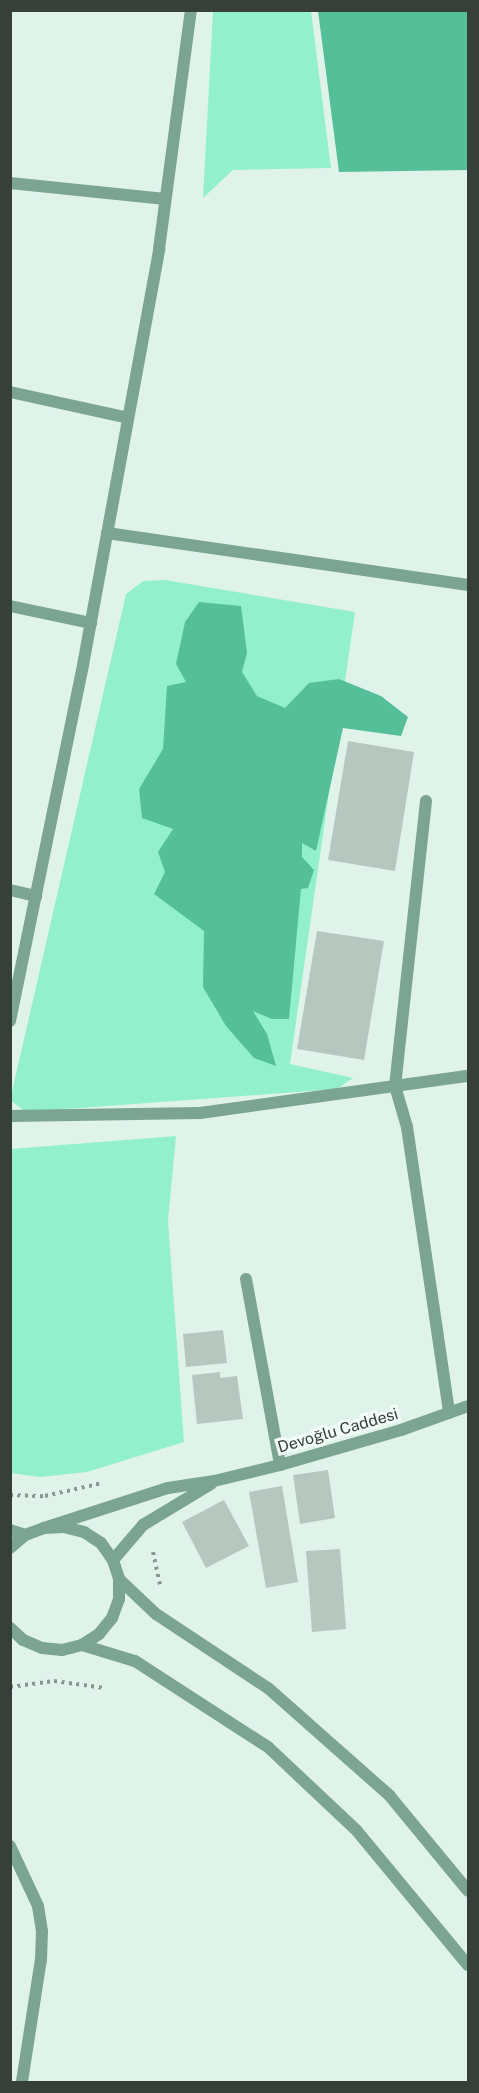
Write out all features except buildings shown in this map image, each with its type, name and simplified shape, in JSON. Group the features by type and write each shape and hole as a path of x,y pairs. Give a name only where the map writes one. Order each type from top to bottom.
{"street":[{"path":"10,1021 91,623 128,418 165,199 191,10"},
{"path":"10,183 165,199"},
{"path":"10,392 128,418"},
{"path":"107,533 468,585"},
{"path":"10,606 91,623"},
{"path":"426,801 395,1086 407,1127 449,1413"},
{"path":"10,890 36,896"},
{"path":"10,1116 200,1113 468,1076"},
{"path":"246,1280 280,1465"},
{"name":"Devoğlu Caddesi","path":"214,1481 280,1465 400,1430 468,1406"},
{"path":"10,1548 25,1535 44,1528 168,1488 214,1481"},
{"path":"113,1560 144,1525 214,1481"},
{"path":"10,1628 23,1640 42,1648 63,1650 82,1645 99,1634 112,1618 119,1599 119,1579 113,1560 101,1543 84,1532 64,1527 44,1528"},
{"path":"10,1530 25,1535"},
{"path":"119,1579 156,1614 268,1688 389,1795 468,1891"},
{"path":"82,1645 135,1661 268,1747 357,1831 468,1965"},
{"path":"10,1846 38,1906 42,1930 41,1959 22,2082"}],"path":[{"path":"10,1495 45,1496 102,1483"},
{"path":"153,1552 160,1587"},
{"path":"10,1687 54,1681 105,1688"}],"green space":[{"path":"213,11 311,11 331,168 233,170 203,198"},
{"path":"318,11 468,11 468,170 339,172"},
{"path":"165,580 355,612 290,1064 353,1078 337,1089 26,1112 11,1101 11,1096 126,594 143,581"},
{"path":"199,602 241,606 247,653 242,672 257,696 285,708 309,683 339,679 381,696 408,717 401,736 343,728 316,851 302,843 302,857 314,870 308,888 301,889 289,1019 272,1019 253,1011 267,1034 276,1066 254,1058 226,1026 203,987 204,931 154,894 165,872 158,852 173,829 142,818 139,789 163,749 167,686 186,682 176,664 185,622"},
{"path":"176,1136 168,1221 184,1442 87,1472 40,1477 11,1473 11,1149"}]}
